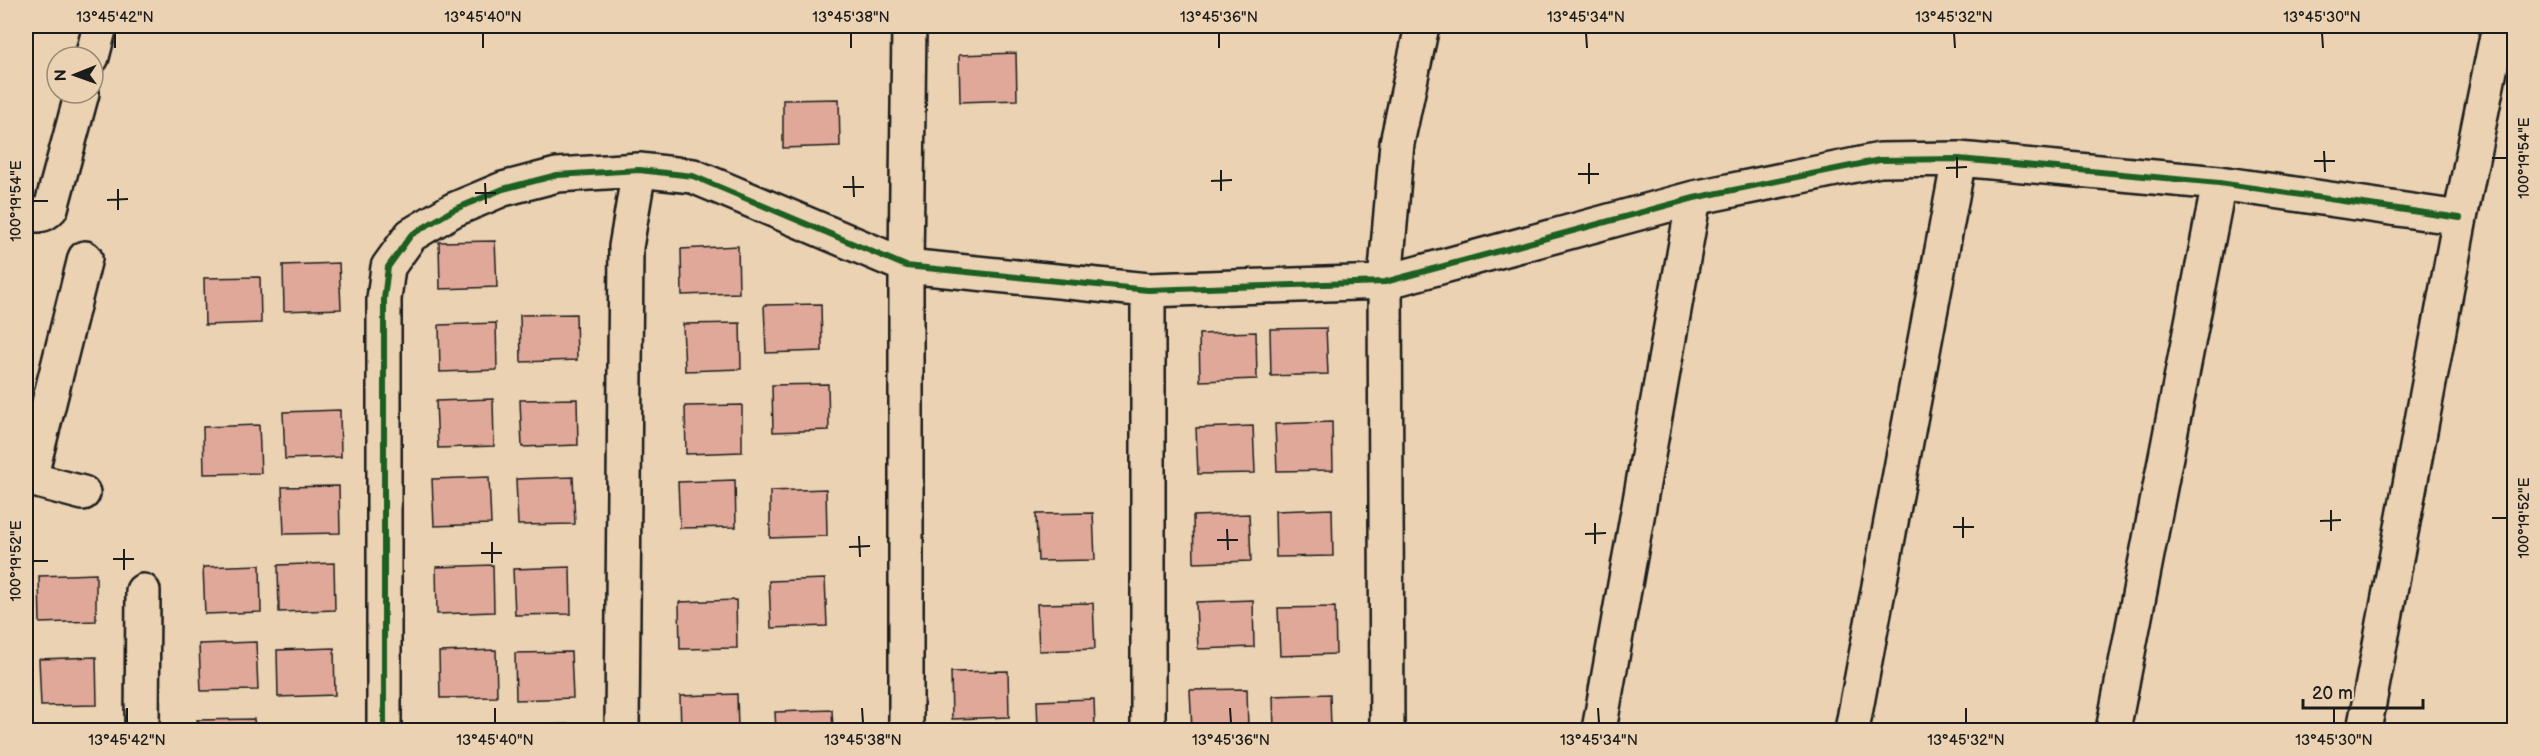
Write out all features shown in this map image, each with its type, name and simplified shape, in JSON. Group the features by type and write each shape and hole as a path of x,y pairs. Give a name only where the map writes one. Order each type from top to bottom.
{"street":[{"path":"95,45 100,26"},
{"path":"906,730 906,266 909,26"},
{"path":"1388,730 1385,282 1397,143 1422,26"},
{"path":"2364,730 2460,218 2499,26"},
{"path":"26,213 45,214 51,208 79,105"},
{"path":"384,730 384,299 388,267 411,235 453,210 503,189 557,175 639,170 693,176 906,266 1148,290 1385,282 1694,198 1880,160 1959,159 2218,183 2460,218"},
{"path":"1852,730 1959,159"},
{"path":"622,730 626,247 639,170"},
{"path":"2113,730 2218,183"},
{"path":"1599,730 1694,198"},
{"path":"83,493 28,479 85,258"},
{"path":"1148,290 1149,730"},
{"path":"142,730 143,591"}],"building":[{"path":"1016,53 1017,100 960,102 959,55"},
{"path":"839,99 840,146 783,148 783,100"},
{"path":"495,241 497,287 440,289 439,242"},
{"path":"738,246 739,293 682,295 681,249"},
{"path":"339,263 341,309 284,311 283,265"},
{"path":"260,277 261,323 205,325 204,278"},
{"path":"821,304 822,351 766,353 764,305"},
{"path":"576,314 577,360 521,362 520,315"},
{"path":"496,323 497,370 440,372 439,325"},
{"path":"740,323 741,369 685,371 683,324"},
{"path":"1326,328 1328,374 1271,376 1270,329"},
{"path":"1256,332 1257,379 1200,381 1199,334"},
{"path":"828,384 829,430 773,432 772,385"},
{"path":"493,399 494,446 438,448 436,401"},
{"path":"577,399 578,445 522,447 520,400"},
{"path":"742,405 742,452 686,454 685,406"},
{"path":"340,410 341,457 285,459 283,412"},
{"path":"1332,422 1333,470 1277,471 1275,424"},
{"path":"259,425 261,473 204,474 203,427"},
{"path":"1253,426 1255,473 1198,474 1196,428"},
{"path":"489,477 491,524 434,526 432,479"},
{"path":"573,477 575,524 518,525 516,479"},
{"path":"735,480 736,527 680,528 678,482"},
{"path":"339,486 340,533 284,534 282,487"},
{"path":"826,489 827,536 770,538 770,491"},
{"path":"1332,509 1333,556 1276,557 1275,511"},
{"path":"1093,513 1095,560 1038,561 1036,514"},
{"path":"1249,514 1251,561 1194,563 1193,516"},
{"path":"334,563 335,610 279,612 278,565"},
{"path":"260,565 261,612 205,614 203,567"},
{"path":"493,565 494,612 437,614 436,567"},
{"path":"570,567 571,614 515,615 513,569"},
{"path":"96,574 96,621 40,623 39,576"},
{"path":"825,579 827,626 771,628 769,581"},
{"path":"736,600 737,648 680,649 679,602"},
{"path":"1253,600 1254,647 1198,649 1196,602"},
{"path":"1093,603 1095,649 1039,651 1037,604"},
{"path":"1335,607 1336,654 1280,656 1278,608"},
{"path":"256,642 258,690 201,691 199,644"},
{"path":"334,648 335,695 278,697 277,650"},
{"path":"496,650 497,697 440,698 439,652"},
{"path":"571,652 573,698 516,700 515,653"},
{"path":"96,657 97,705 41,706 39,659"},
{"path":"1008,671 1009,717 952,719 951,672"},
{"path":"1247,689 1248,730 1192,730 1190,690"},
{"path":"737,694 738,730 681,730 680,696"},
{"path":"1330,694 1331,730 1274,730 1273,696"},
{"path":"1094,699 1095,730 1038,730 1037,701"},
{"path":"832,710 833,730 776,730 775,712"},
{"path":"254,719 255,730 198,730 197,720"},
{"path":"572,724 572,730 515,730 515,726"},
{"path":"490,727 490,730 433,730 433,729"},
{"path":"94,728 94,730 37,730"}],"cycle path":[{"path":"384,730 384,299 388,267 411,235 453,210 503,189 557,175 639,170 693,176 906,266 1148,290 1385,282 1694,198 1880,160 1959,159 2219,183 2460,218"}]}
